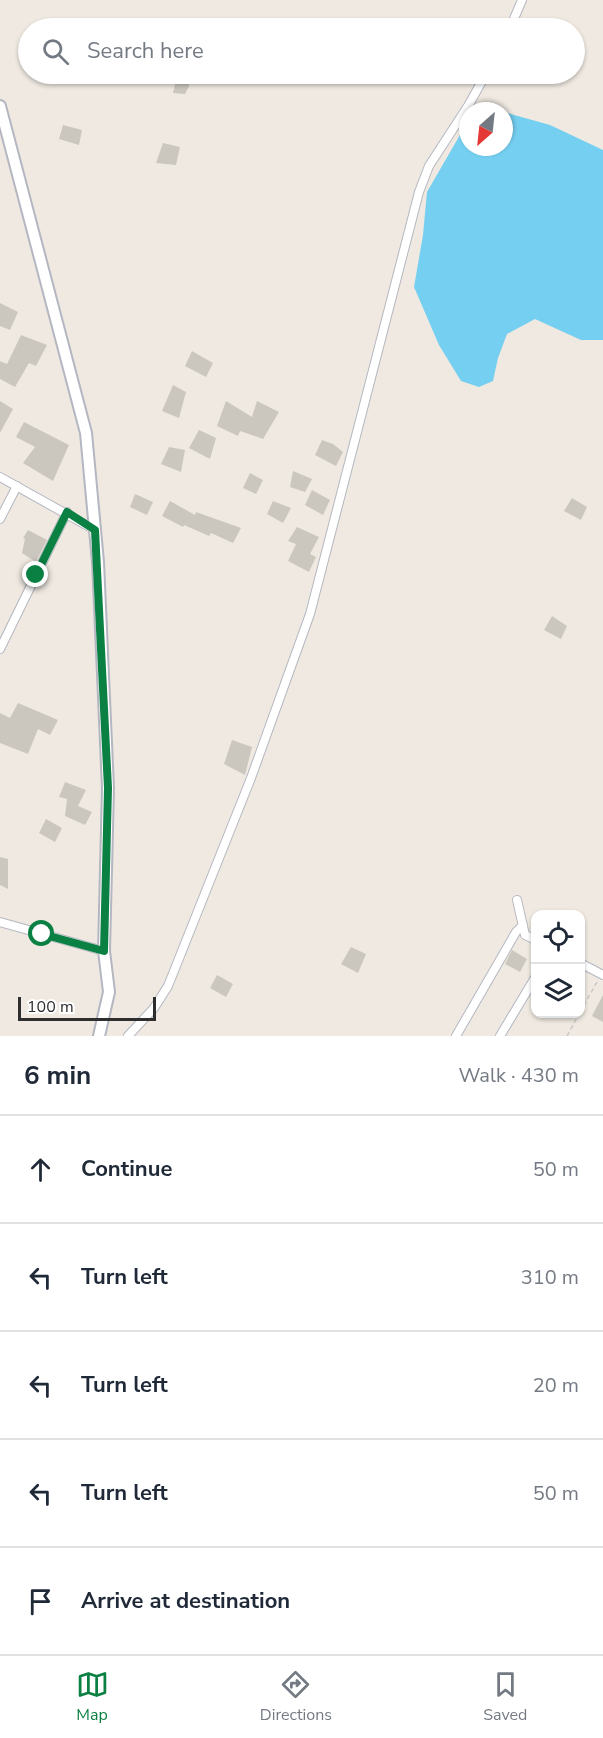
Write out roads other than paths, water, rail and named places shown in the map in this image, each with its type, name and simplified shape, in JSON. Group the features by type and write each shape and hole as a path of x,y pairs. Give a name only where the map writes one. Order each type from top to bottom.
{"street":[{"path":"514,18 522,0"},
{"path":"128,1036 154,1008 168,986 251,778 310,614 419,192 429,166 480,84"},
{"path":"0,106 86,433 95,530 108,788 104,951 109,992 99,1036"},
{"path":"0,477 67,512 95,530"},
{"path":"0,519 17,486"},
{"path":"0,649 67,512"},
{"path":"517,900 525,935 531,938"},
{"path":"0,922 104,951"},
{"path":"456,1036 516,932 523,925"},
{"path":"582,964 602,974"},
{"path":"500,1036 531,984"}],"water":[{"path":"513,115 550,125 603,150 603,340 581,340 535,319 507,334 493,381 479,387 461,381 439,345 414,287 423,235 427,192 459,137 459,156 513,156"}]}
